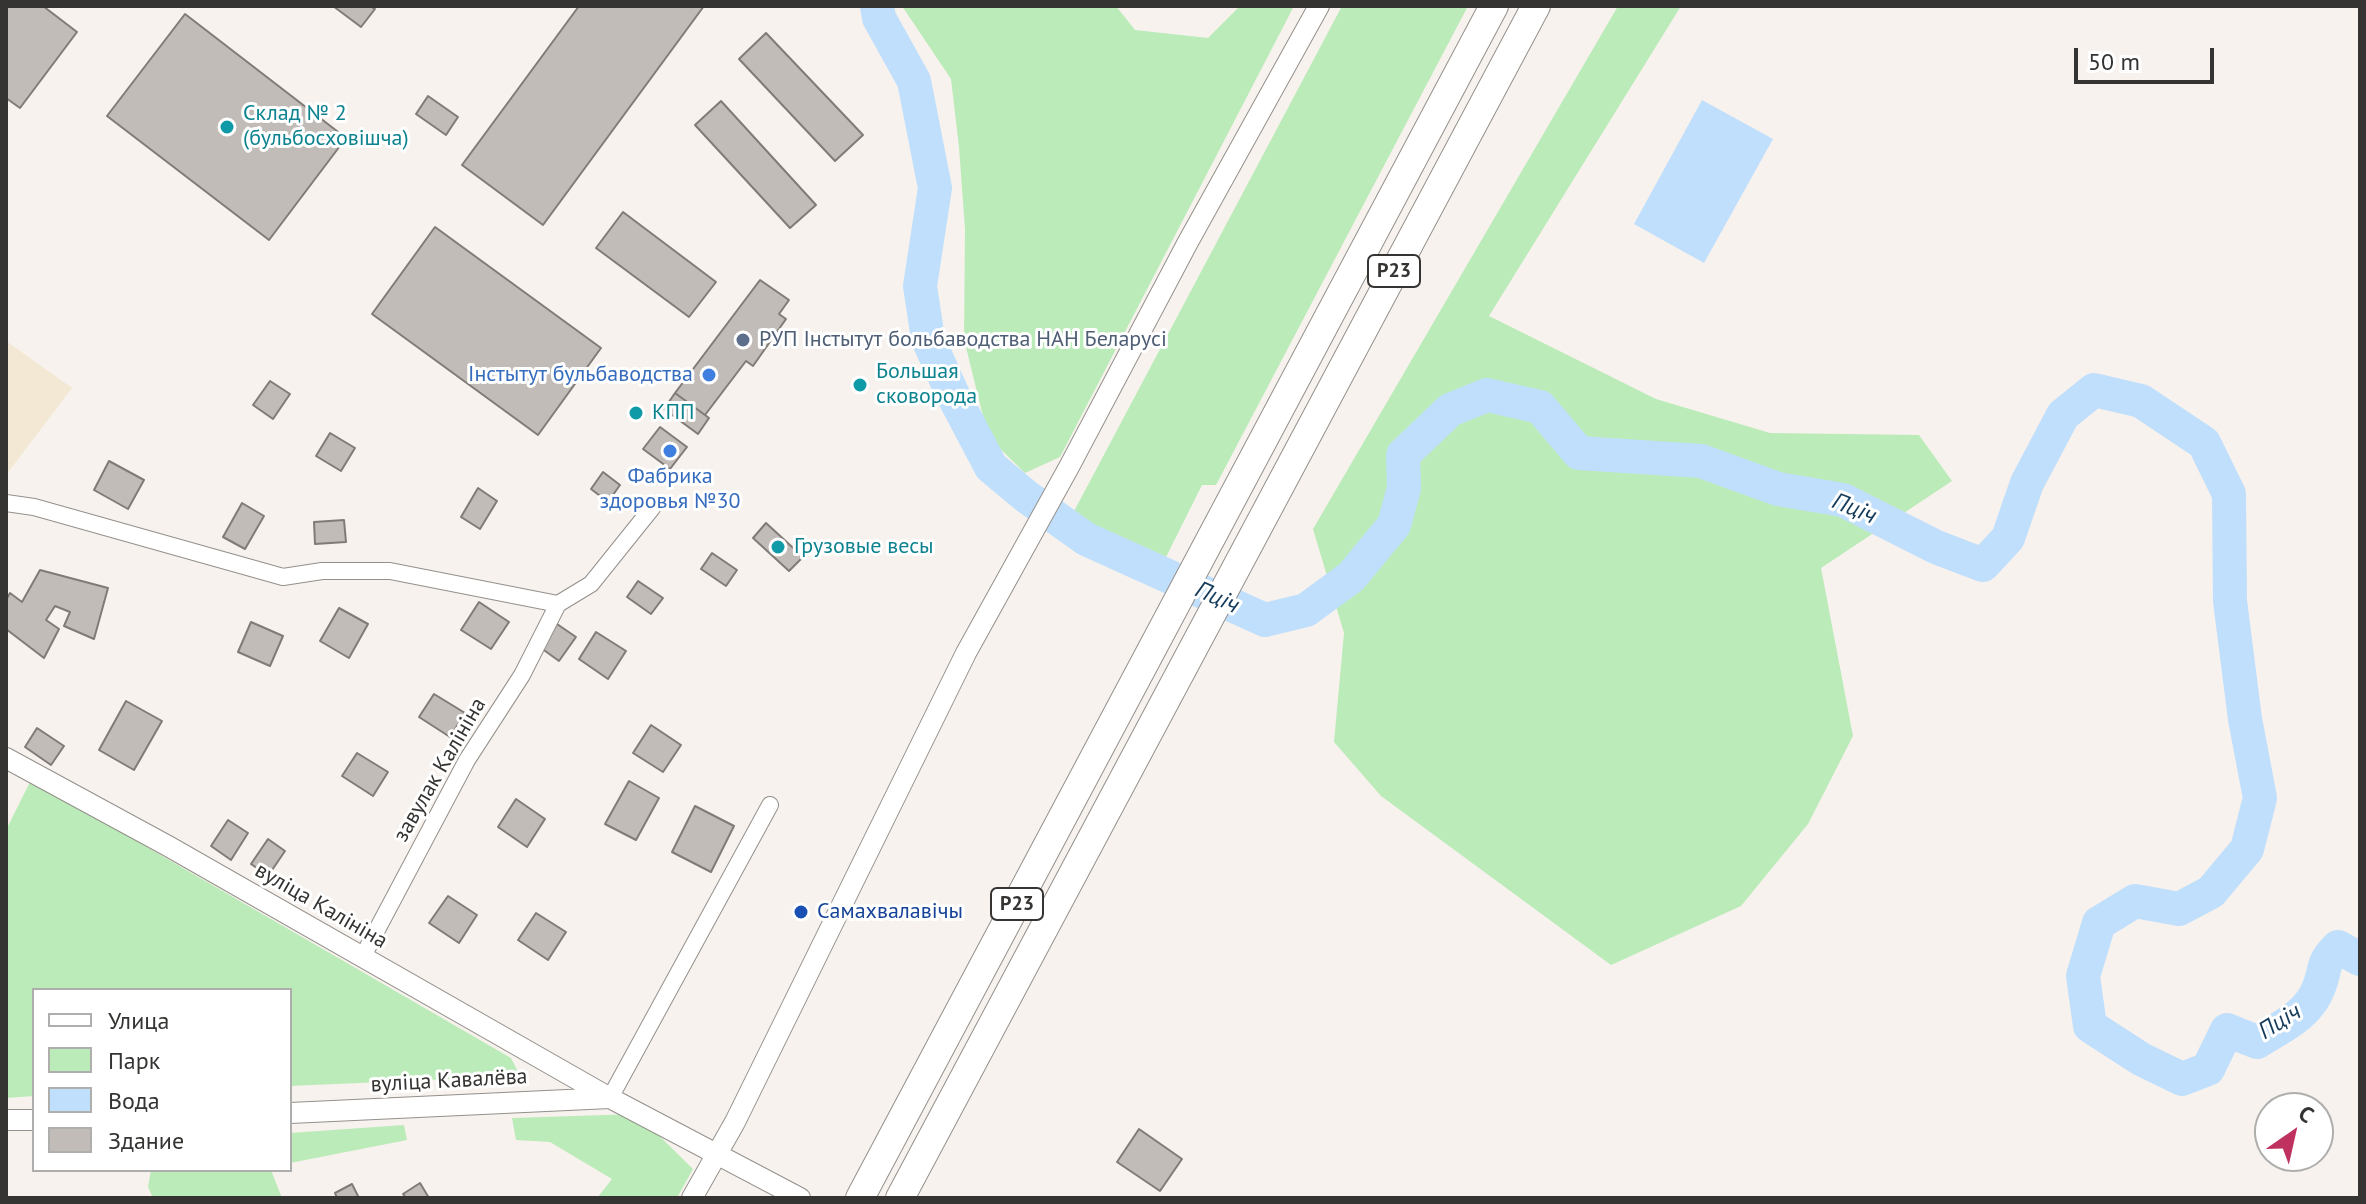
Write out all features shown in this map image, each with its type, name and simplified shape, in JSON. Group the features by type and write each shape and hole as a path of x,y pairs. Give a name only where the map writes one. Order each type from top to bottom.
{"highway":[{"name":"Р23","path":"860,1198 1494,6"},
{"name":"Р23","path":"900,1198 1536,6"}],"street":[{"path":"692,1198 718,1153 966,653 1319,6"},
{"path":"6,503 34,507 283,577 322,571 390,571 558,604 591,584 652,508"},
{"name":"завулак Калініна","path":"362,958 467,760 522,675 558,604"},
{"name":"вуліца Калініна","path":"6,758 168,846 610,1098 800,1198"},
{"path":"610,1098 770,805"},
{"name":"вуліца Кавалёва","path":"292,1113 610,1098"},
{"path":"6,1120 32,1120"}],"shaded area":[{"path":"6,341 72,388 6,475"}],"green space":[{"path":"902,6 1116,6 1135,30 1208,38 1240,6 1294,6 1060,457 1025,473 988,437 964,339 965,229 951,79"},
{"path":"1342,6 1468,6 1216,485 1202,485 1164,561 1092,532 1072,515"},
{"path":"1618,6 1681,6 1489,316 1656,399 1770,433 1919,435 1952,481 1821,568 1853,736 1808,824 1741,906 1611,965 1381,796 1334,742 1344,633 1313,529"},
{"path":"31,780 511,1058 520,1076 292,1086 292,988 32,988 32,1096 6,1098 6,830"},
{"path":"637,1114 693,1169 677,1198 597,1198 612,1179 550,1142 516,1140 512,1118"},
{"path":"404,1125 407,1140 292,1163 292,1133"},
{"path":"151,1172 272,1172 282,1198 153,1198 148,1187"}],"water":[{"path":"1702,100 1773,139 1704,263 1634,224"}],"building":[{"path":"6,6 43,6 77,32 20,108 6,98"},
{"path":"333,6 370,6 375,9 361,27"},
{"path":"579,6 704,6 543,225 462,165"},
{"name":"Склад № 2 (бульбосховішча)","path":"185,14 346,138 269,240 107,116"},
{"path":"766,33 863,135 835,161 739,59"},
{"path":"428,96 458,117 446,135 416,114"},
{"path":"721,101 816,205 790,228 695,125"},
{"path":"623,212 716,282 689,317 596,248"},
{"path":"435,227 601,348 538,435 372,314"},
{"name":"РУП Інстытут больбаводства НАН Беларусі","path":"760,280 789,300 779,314 786,319 753,366 746,361 705,415 675,393"},
{"path":"270,381 290,394 273,419 253,405"},
{"path":"675,393 709,418 698,434 664,409"},
{"path":"660,427 687,447 670,469 643,449"},
{"path":"330,433 355,448 341,471 316,456"},
{"path":"109,461 144,480 128,509 94,490"},
{"path":"603,472 620,485 608,502 591,489"},
{"path":"478,488 497,501 480,529 461,517"},
{"path":"242,503 264,516 245,549 223,537"},
{"path":"344,520 346,542 315,544 314,522"},
{"name":"Грузовые весы","path":"766,523 803,557 789,571 753,538"},
{"path":"712,553 737,570 726,586 701,569"},
{"path":"40,570 108,588 94,639 64,626 70,612 55,606 46,620 59,629 44,658 6,629 6,600 10,593 22,602"},
{"path":"638,581 663,598 651,614 627,597"},
{"path":"479,602 509,622 491,649 461,630"},
{"path":"339,608 368,624 349,658 320,641"},
{"path":"251,622 283,636 270,666 238,652"},
{"path":"557,624 576,637 559,661 541,648"},
{"path":"596,632 626,651 608,679 579,659"},
{"path":"434,694 465,713 450,737 419,717"},
{"path":"126,701 162,721 134,770 99,750"},
{"path":"651,725 681,745 663,772 633,753"},
{"path":"37,728 64,746 51,765 25,747"},
{"path":"357,753 388,772 373,796 342,776"},
{"path":"629,781 659,798 636,840 605,824"},
{"path":"516,799 545,819 527,847 498,827"},
{"path":"695,806 734,826 711,872 672,852"},
{"path":"228,820 248,833 231,860 211,846"},
{"path":"268,839 285,851 268,876 251,864"},
{"path":"448,896 477,915 459,943 429,923"},
{"path":"536,913 566,932 548,960 518,940"},
{"path":"1139,1129 1182,1159 1160,1191 1117,1162"},
{"path":"420,1183 429,1198 406,1198 403,1194"},
{"path":"352,1184 359,1198 337,1198 335,1193"}],"waterway":[{"name":"Пціч","path":"877,6 879,18 914,81 935,188 920,286 928,339 991,467 1086,539 1265,620 1306,610 1351,577 1394,525 1404,488 1403,455 1450,410 1487,395 1540,407 1579,453 1701,461 1778,489 1843,500 1936,547 1983,565 2008,538 2027,483 2063,415 2094,390 2141,401 2204,443 2229,494 2230,601 2245,719 2260,798 2247,849 2211,892 2179,909 2135,901 2099,923 2083,976 2090,1026 2141,1059 2182,1079 2208,1069 2227,1030 2257,1042 2301,1013 2314,997 2327,962 2338,947 2360,959"}],"place":[{"name":"Склад № 2 (бульбосховішча)","path":"227,127"},
{"name":"РУП Інстытут больбаводства НАН Беларусі","path":"743,340"},
{"name":"Інстытут бульбаводства","path":"709,375"},
{"name":"Большая сковорода","path":"860,385"},
{"name":"КПП","path":"636,413"},
{"name":"Фабрика здоровья №30","path":"670,451"},
{"name":"Грузовые весы","path":"778,547"},
{"name":"Самахвалавічы","path":"801,912"}]}
